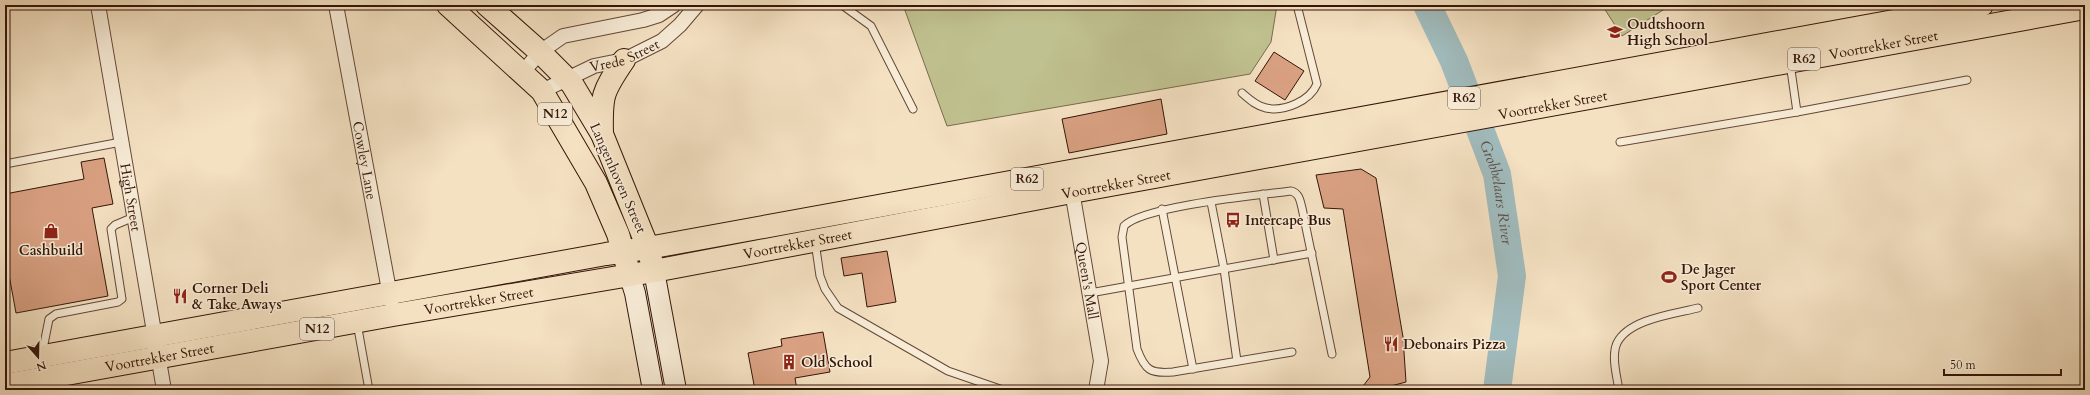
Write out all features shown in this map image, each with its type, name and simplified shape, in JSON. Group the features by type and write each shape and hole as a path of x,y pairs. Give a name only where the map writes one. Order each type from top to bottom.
{"main road":[{"name":"Langenhoven Street","path":"448,5 542,91 596,183 623,251"},
{"name":"Langenhoven Street","path":"487,5 540,52 568,80 602,134 648,248 654,271"},
{"name":"Voortrekker Street","path":"5,363 154,336 354,311 393,315 654,271 1072,192 1522,111 1789,52 1982,5"},
{"name":"Voortrekker Street","path":"5,385 158,358 354,311 389,293 623,251 648,248 1522,88 1789,52 2056,9 2085,8"},
{"path":"602,134 601,106 604,90 624,60"},
{"name":"N12","path":"623,251 629,274"},
{"path":"654,271 676,390"},
{"path":"629,274 635,293 653,390"}],"street":[{"name":"High Street","path":"98,5 164,390"},
{"name":"Cowley Lane","path":"336,5 393,315"},
{"name":"Vrede Street","path":"523,72 540,52 563,36 643,20 659,15 674,5"},
{"name":"Vrede Street","path":"542,91 568,80 594,66 624,60 662,41 680,25 697,5"},
{"name":"Queen's Mall","path":"1068,171 1101,361 1096,390"}],"lane":[{"path":"842,5 871,26 913,109"},
{"path":"1242,93 1254,103 1266,108 1272,108 1288,106 1306,98 1314,91 1317,84 1297,5"},
{"path":"1789,52 1797,112"},
{"path":"1620,142 1797,112 1968,80"},
{"path":"5,164 121,142"},
{"path":"1292,352 1159,374 1149,370 1142,363 1137,349 1122,237 1124,226 1136,217 1162,209 1263,194 1291,191 1295,192 1299,198 1312,253 1332,354"},
{"path":"1263,194 1274,260"},
{"path":"1211,202 1224,269 1237,361"},
{"path":"1162,209 1193,369"},
{"path":"42,356 49,319 56,314 118,302 122,299 111,229 115,225 134,217"},
{"path":"815,240 820,276 825,289 838,308 948,371 1003,390"},
{"path":"1090,293 1312,253"},
{"path":"1619,390 1615,358 1617,344 1626,332 1648,320 1698,308"},
{"path":"354,311 369,390"}],"green space":[{"path":"903,5 1277,5 1271,42 1250,74 947,126"},
{"path":"1602,5 1671,5 1622,36"}],"building":[{"path":"1274,52 1304,71 1285,100 1255,81"},
{"path":"1161,99 1167,134 1069,153 1062,119"},
{"name":"Cashbuild","path":"104,158 113,204 92,208 108,296 16,313 5,253 5,194 84,179 81,162"},
{"path":"1361,169 1376,178 1403,337 1406,382 1391,386 1392,390 1360,390 1370,377 1343,209 1324,208 1316,175"},
{"path":"887,251 896,302 867,307 862,273 844,276 841,258"},
{"name":"Old School","path":"823,332 830,372 795,378 797,390 755,390 748,353 782,346 781,339"}],"waterway":[{"name":"Grobbelaars River","path":"1427,5 1454,61 1497,174 1512,276 1497,390"}],"place":[{"name":"Oudtshoorn High School","path":"1615,32"},
{"name":"Intercape Bus","path":"1233,220"},
{"name":"Cashbuild","path":"51,231"},
{"name":"De Jager Sport Center","path":"1669,277"},
{"name":"Corner Deli & Take Aways","path":"180,296"},
{"name":"Debonairs Pizza","path":"1391,344"},
{"name":"Old School","path":"789,362"}]}
